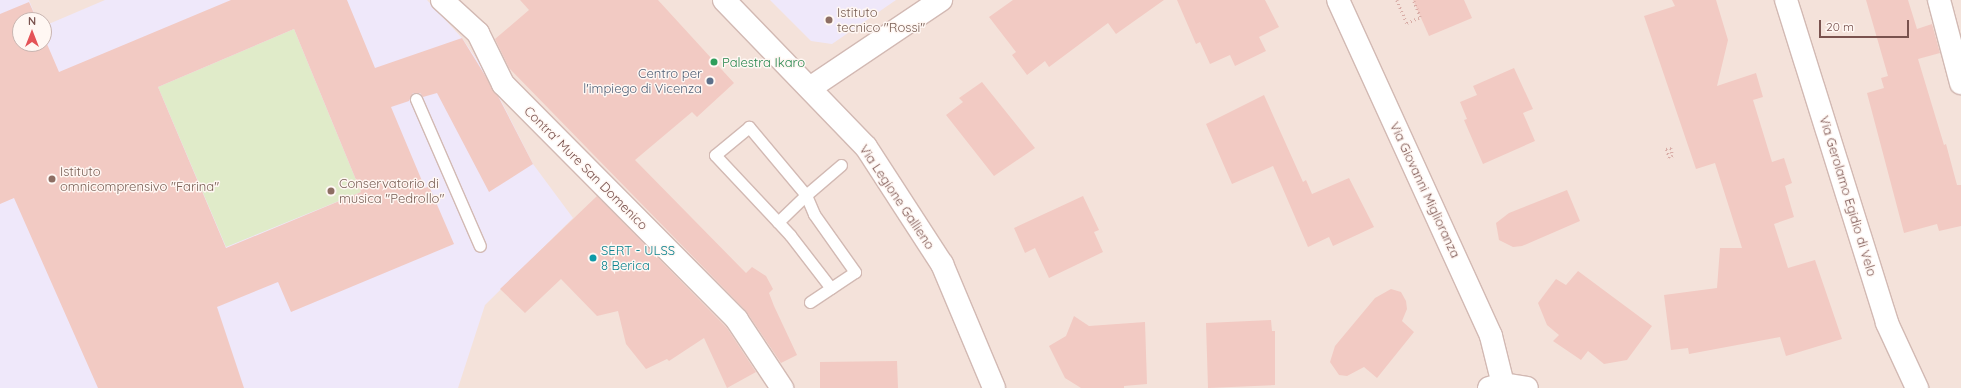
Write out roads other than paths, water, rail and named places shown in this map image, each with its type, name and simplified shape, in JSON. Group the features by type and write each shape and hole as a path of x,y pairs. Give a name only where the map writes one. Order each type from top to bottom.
{"street":[{"name":"Contra' Mure San Domenico","path":"442,0 478,33 503,84 737,320 782,388"},
{"name":"Via Legione Gallieno","path":"724,0 866,148 942,264 994,388"},
{"path":"810,88 941,0"},
{"name":"Via Giovanni Miglioranza","path":"1338,0 1491,336 1496,386"},
{"name":"Via Gerolamo Egidio di Velo","path":"1786,0 1887,322 1918,388"},
{"path":"1939,0 1961,83"},
{"path":"1496,386 1527,388"}],"lane":[{"path":"416,99 480,246"},
{"path":"810,302 831,288 855,272 814,214 806,196 749,127 715,155 819,268 831,288"},
{"path":"778,222 841,165"}],"place":[{"name":"Istituto tecnico \"Rossi\"","path":"829,20"},
{"name":"Palestra Ikaro","path":"714,62"},
{"name":"Centro per l'impiego di Vicenza","path":"710,81"},
{"name":"Istituto omnicomprensivo \"Farina\"","path":"52,179"},
{"name":"Conservatorio di musica \"Pedrollo\"","path":"331,191"},
{"name":"SERT - ULSS 8 Berica","path":"593,258"}]}
